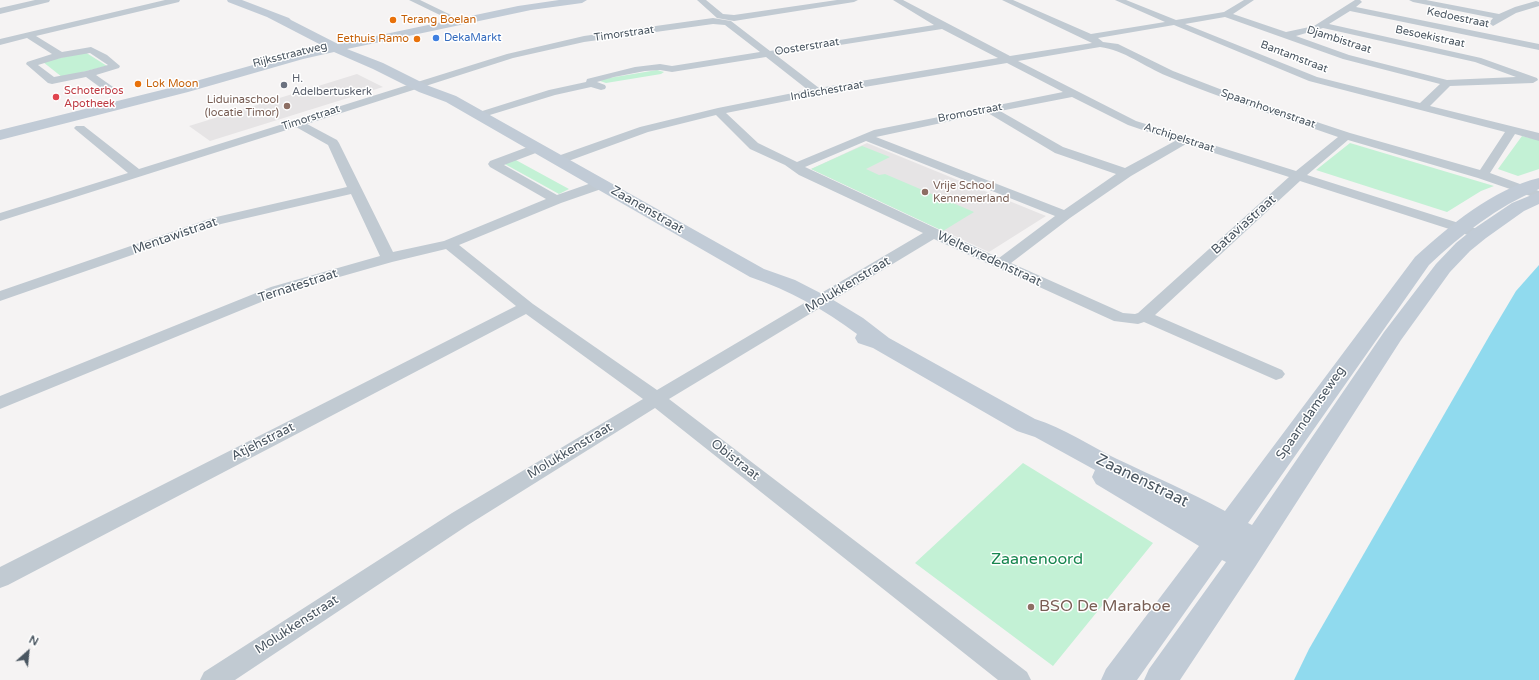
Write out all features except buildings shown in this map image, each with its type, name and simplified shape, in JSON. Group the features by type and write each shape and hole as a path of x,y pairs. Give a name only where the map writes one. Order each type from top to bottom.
{"main road":[{"name":"Zaanenstraat","path":"232,0 340,45 392,72 421,83 451,99 757,273 764,281 814,305 864,338 881,343 1026,425 1037,436 1251,550"},
{"name":"Rijksstraatweg","path":"0,135 340,45 532,7 582,0"},
{"name":"Spaarndamseweg","path":"1118,680 1422,260 1469,231 1518,207 1535,191"},
{"name":"Spaarndamseweg","path":"1161,680 1251,550 1392,337 1443,268 1463,247 1469,231"}],"street":[{"path":"0,11 46,0"},
{"path":"0,42 176,0"},
{"path":"413,0 447,15"},
{"path":"700,0 817,92"},
{"name":"Timorstraat","path":"0,217 510,56 555,45 854,0"},
{"name":"Archipelstraat","path":"897,0 943,26 1132,123 1469,231"},
{"name":"Spaarnhovenstraat","path":"1006,0 1090,37 1100,44 1115,46 1169,73 1234,98 1346,136 1535,191"},
{"name":"Bantamstraat","path":"1119,0 1313,79 1512,130"},
{"path":"1090,37 1226,14 1250,0"},
{"path":"1287,35 1317,28 1361,0"},
{"path":"1413,0 1500,17"},
{"path":"1521,0 1537,4"},
{"path":"1492,23 1515,8 1537,4"},
{"name":"Kedoestraat","path":"1349,8 1539,47"},
{"name":"Djambistraat","path":"1226,14 1346,57 1446,83 1536,79"},
{"name":"Besoekistraat","path":"1321,25 1478,60 1536,79"},
{"name":"Oosterstraat","path":"591,84 591,81 598,77 626,72 660,67 672,69 943,26"},
{"path":"29,36 60,55"},
{"name":"Indischestraat","path":"559,160 644,129 718,111 817,92 1100,44"},
{"path":"91,50 104,57 115,66 88,74 52,81 31,64 60,55 91,50"},
{"name":"Oosterstraat","path":"653,78 668,76 674,72 672,69"},
{"path":"88,74 112,91"},
{"path":"1423,106 1446,83"},
{"name":"Oosterstraat","path":"480,115 553,92 591,84 602,87 617,84"},
{"name":"Bromostraat","path":"797,166 878,132 1074,93"},
{"path":"989,109 1059,150 1126,173"},
{"name":"Weltevredenstraat","path":"718,111 754,146 797,166 803,172 1120,318 1138,319 1144,316"},
{"path":"297,123 333,143 388,258"},
{"path":"80,128 136,173"},
{"path":"1483,175 1512,130 1539,137"},
{"name":"Bataviastraat","path":"1144,316 1298,176 1346,136"},
{"path":"866,137 1065,215"},
{"path":"1000,264 1065,215 1126,173 1185,140"},
{"path":"537,148 494,164 556,200"},
{"name":"Ternatestraat","path":"0,404 277,290 388,258 449,244 556,200 602,184"},
{"name":"Mentawistraat","path":"0,296 217,221 354,189"},
{"name":"Molukkenstraat","path":"213,680 460,519 656,399 934,233"},
{"name":"Obistraat","path":"449,244 527,307 656,399 1018,680"},
{"name":"Atjehstraat","path":"0,578 527,307"},
{"path":"1144,316 1276,374"}],"shaded area":[{"name":"Liduinaschool (locatie Timor)","path":"357,74 383,87 210,141 189,126"},
{"name":"Vrije School Kennemerland","path":"867,143 1046,216 989,252 811,169"}],"green space":[{"path":"85,52 107,66 62,77 43,62"},
{"path":"657,70 664,72 661,74 606,83 600,81 603,79"},
{"path":"1522,136 1539,140 1539,169 1518,176 1498,169"},
{"path":"1350,143 1494,186 1481,191 1447,212 1316,170"},
{"path":"862,146 890,157 866,169 879,175 885,174 974,212 943,231 811,169"},
{"path":"514,159 569,189 559,194 503,163"},
{"name":"Zaanenoord","path":"1023,463 1153,543 1053,666 915,563"}],"water":[{"path":"1539,265 1539,680 1294,680 1309,649 1491,333 1516,291"}],"place":[{"name":"Terang Boelan","path":"393,20"},
{"name":"DekaMarkt","path":"436,38"},
{"name":"Eethuis Ramo","path":"417,39"},
{"name":"Lok Moon","path":"138,84"},
{"name":"H. Adelbertuskerk","path":"284,85"},
{"name":"Schoterbos Apotheek","path":"56,97"},
{"name":"Liduinaschool (locatie Timor)","path":"287,106"},
{"name":"Vrije School Kennemerland","path":"925,192"},
{"name":"BSO De Maraboe","path":"1031,607"}]}
